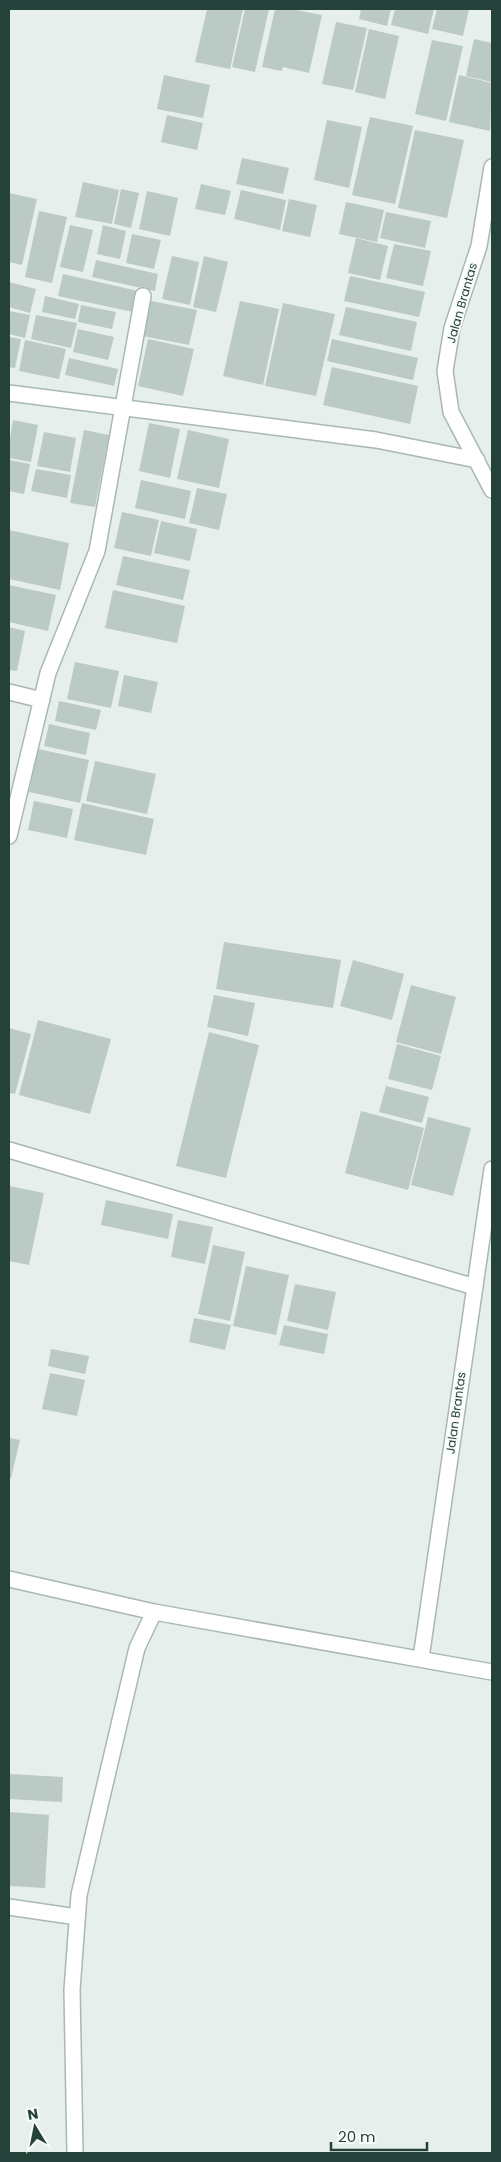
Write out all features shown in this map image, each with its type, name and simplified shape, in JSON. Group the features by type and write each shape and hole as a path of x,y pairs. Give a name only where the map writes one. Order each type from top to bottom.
{"street":[{"name":"Jalan Brantas","path":"492,167 479,246 452,328 446,371 451,412 478,460 492,490"},
{"path":"9,836 48,673 97,551 143,296"},
{"path":"9,393 376,440 478,460"},
{"path":"9,692 42,700"},
{"path":"9,1150 475,1287"},
{"name":"Jalan Brantas","path":"421,1658 492,1169"},
{"path":"9,1579 154,1612 492,1672"},
{"path":"76,2153 72,1990 79,1895 137,1648 154,1612"},
{"path":"9,1907 77,1916"}],"building":[{"path":"207,9 243,9 230,69 195,62"},
{"path":"245,9 269,9 255,72 232,67"},
{"path":"275,9 296,10 322,15 309,73 283,67 282,71 262,67"},
{"path":"361,9 391,9 387,26 359,19"},
{"path":"395,9 434,9 428,34 391,25"},
{"path":"437,9 469,9 463,36 432,29"},
{"path":"336,22 367,28 353,90 322,84"},
{"path":"369,29 399,36 385,99 355,92"},
{"path":"474,39 492,43 492,82 466,76"},
{"path":"432,40 463,46 446,121 415,114"},
{"path":"164,75 210,85 203,118 157,109"},
{"path":"459,75 492,83 490,131 449,122"},
{"path":"167,115 203,123 197,150 161,142"},
{"path":"370,117 413,126 395,204 352,195"},
{"path":"327,120 362,127 349,188 314,180"},
{"path":"415,130 464,140 447,218 398,208"},
{"path":"242,158 289,168 283,194 236,184"},
{"path":"83,182 119,190 112,224 75,217"},
{"path":"201,184 231,191 225,215 195,209"},
{"path":"121,189 139,193 131,228 114,224"},
{"path":"241,190 286,200 280,230 234,219"},
{"path":"147,191 178,198 170,236 139,229"},
{"path":"9,193 37,199 22,265 9,262"},
{"path":"289,199 317,205 310,237 282,231"},
{"path":"346,202 384,210 377,242 339,234"},
{"path":"39,211 67,217 52,283 25,277"},
{"path":"386,212 431,221 425,248 380,238"},
{"path":"70,225 93,230 83,272 60,267"},
{"path":"103,225 126,231 120,259 97,254"},
{"path":"132,234 161,240 154,269 126,263"},
{"path":"356,238 388,246 380,280 348,273"},
{"path":"394,244 431,251 423,286 386,278"},
{"path":"172,256 199,262 190,305 162,299"},
{"path":"204,256 228,262 216,312 193,307"},
{"path":"96,260 158,274 155,291 92,277"},
{"path":"63,274 138,291 133,312 58,296"},
{"path":"350,276 425,292 419,317 344,301"},
{"path":"9,282 36,289 30,313 9,307"},
{"path":"45,296 79,304 75,319 42,312"},
{"path":"151,301 197,310 189,345 143,336"},
{"path":"240,301 279,309 263,385 223,376"},
{"path":"283,303 335,314 316,396 265,386"},
{"path":"81,305 116,312 112,329 78,322"},
{"path":"346,307 417,322 411,351 339,335"},
{"path":"9,311 30,315 25,338 9,334"},
{"path":"36,315 77,323 71,348 31,339"},
{"path":"78,329 114,337 108,360 73,352"},
{"path":"9,337 21,339 15,368 9,367"},
{"path":"148,339 194,349 183,396 138,386"},
{"path":"332,339 418,358 413,380 327,361"},
{"path":"25,340 66,349 59,379 19,371"},
{"path":"69,358 118,369 114,386 65,375"},
{"path":"332,367 418,386 410,424 323,405"},
{"path":"13,420 38,425 31,462 9,458"},
{"path":"149,423 180,429 170,478 139,471"},
{"path":"84,430 109,435 95,507 70,503"},
{"path":"188,430 229,439 219,488 177,479"},
{"path":"44,432 76,438 70,472 37,466"},
{"path":"9,460 30,464 24,494 9,491"},
{"path":"36,469 71,475 67,498 31,491"},
{"path":"141,480 191,491 185,519 135,508"},
{"path":"197,488 227,494 219,530 189,523"},
{"path":"122,512 159,520 151,556 114,548"},
{"path":"161,521 197,529 190,561 154,553"},
{"path":"9,530 69,543 60,590 9,579"},
{"path":"123,556 190,570 183,600 116,585"},
{"path":"9,585 56,595 48,631 9,622"},
{"path":"113,590 185,606 177,643 105,628"},
{"path":"9,627 25,631 17,671 9,670"},
{"path":"75,662 119,671 111,708 67,699"},
{"path":"124,675 158,682 151,713 118,706"},
{"path":"59,701 101,710 96,730 55,721"},
{"path":"49,724 90,733 86,755 44,746"},
{"path":"38,749 89,760 80,803 29,792"},
{"path":"95,761 156,774 147,814 86,801"},
{"path":"34,801 73,809 67,838 28,830"},
{"path":"82,803 154,819 146,855 74,840"},
{"path":"224,942 341,960 333,1008 216,989"},
{"path":"353,960 404,974 392,1020 340,1006"},
{"path":"411,985 456,997 441,1054 396,1042"},
{"path":"214,995 255,1003 248,1036 207,1027"},
{"path":"38,1020 111,1039 90,1114 19,1095"},
{"path":"9,1028 31,1034 15,1094 9,1093"},
{"path":"209,1032 259,1045 226,1178 176,1166"},
{"path":"397,1044 441,1056 432,1090 388,1079"},
{"path":"386,1086 429,1097 422,1123 379,1112"},
{"path":"361,1111 424,1128 408,1190 345,1173"},
{"path":"428,1117 471,1128 453,1196 411,1185"},
{"path":"9,1186 44,1193 29,1265 9,1261"},
{"path":"106,1200 173,1214 168,1239 101,1225"},
{"path":"178,1220 213,1227 205,1264 171,1257"},
{"path":"213,1245 245,1252 230,1321 198,1314"},
{"path":"246,1266 289,1275 276,1335 233,1326"},
{"path":"295,1284 336,1292 328,1330 287,1321"},
{"path":"194,1318 231,1325 225,1350 189,1342"},
{"path":"284,1325 328,1334 324,1354 279,1345"},
{"path":"51,1349 89,1356 85,1374 48,1366"},
{"path":"50,1373 85,1380 77,1416 42,1409"},
{"path":"9,1438 20,1440 11,1478 9,1478"},
{"path":"9,1774 63,1777 62,1802 9,1799"},
{"path":"9,1812 49,1815 45,1888 9,1886"}]}
